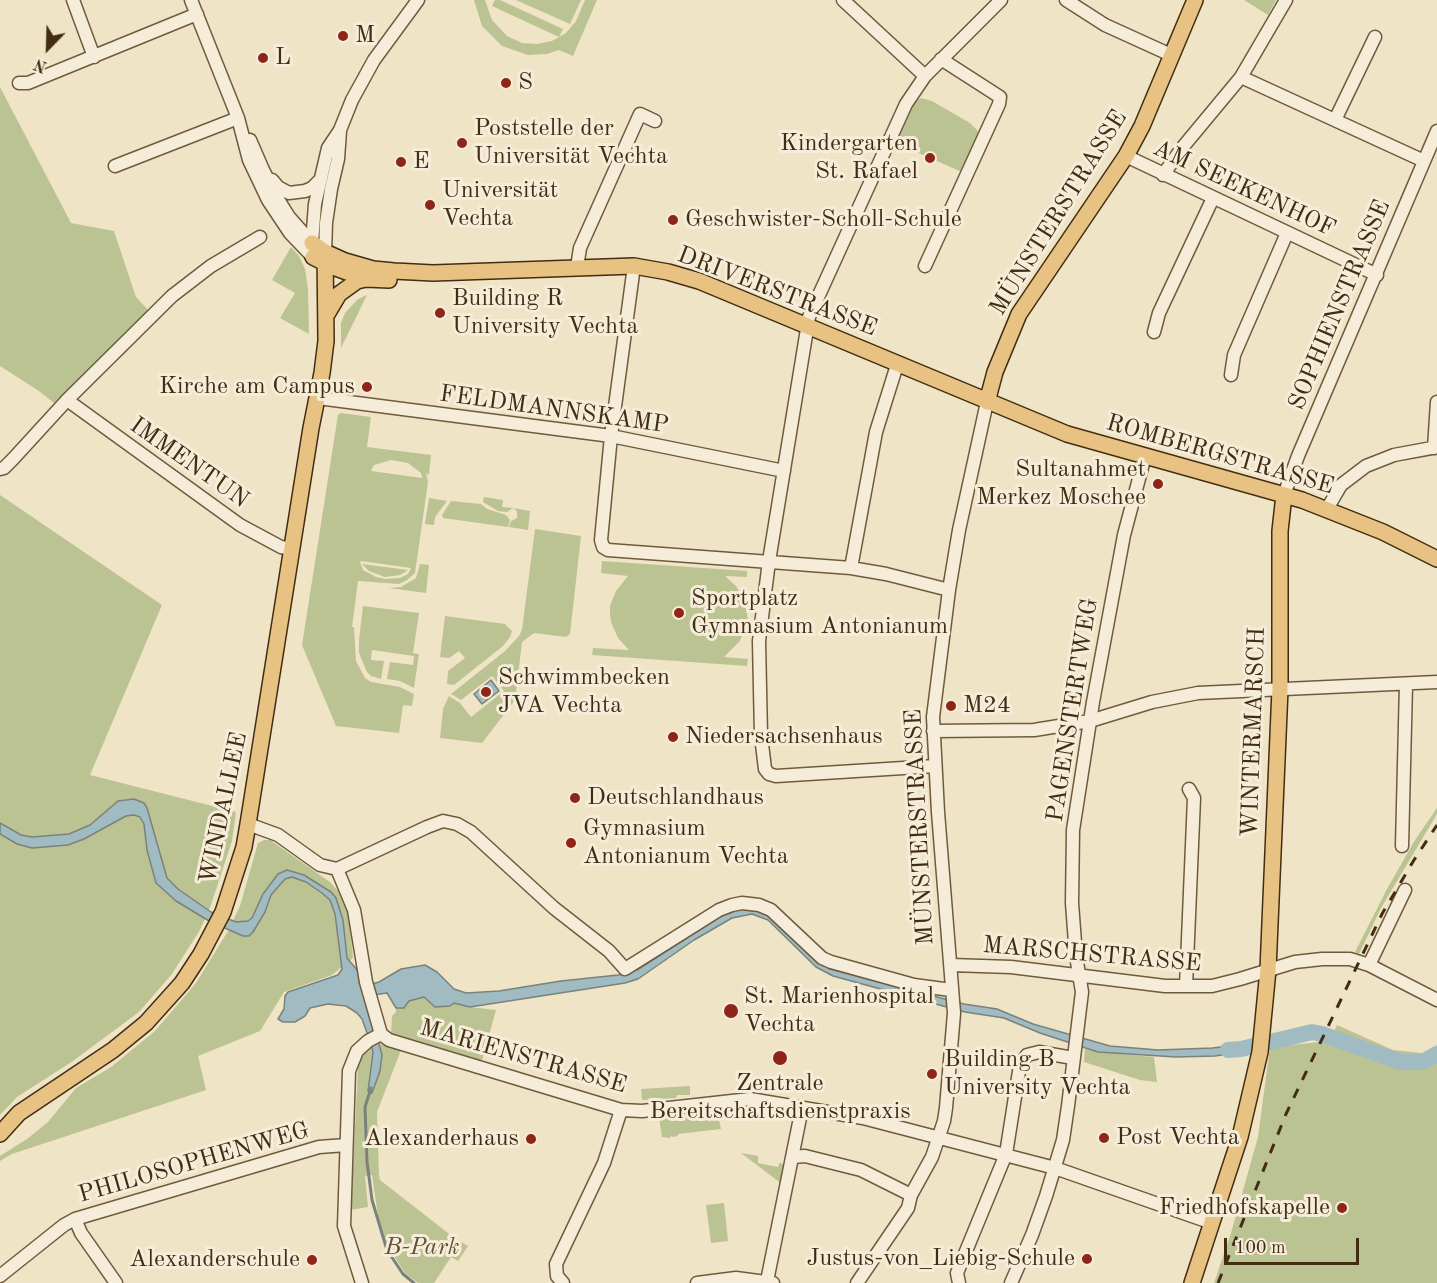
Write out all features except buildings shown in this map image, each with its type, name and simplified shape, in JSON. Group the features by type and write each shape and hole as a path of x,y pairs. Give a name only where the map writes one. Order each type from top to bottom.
{"main road":[{"name":"MÜNSTERSTRASSE","path":"987,402 995,372 1019,314 1126,156 1142,126 1195,0"},
{"name":"DRIVERSTRASSE","path":"318,254 366,279 410,278 433,273"},
{"name":"DRIVERSTRASSE","path":"318,254 373,269 433,273 634,266 668,272 699,281 987,402"},
{"name":"WINDALLEE","path":"0,1134 19,1113 113,1050 146,1023 182,983 223,912 236,875 248,824 318,398 326,341 326,316 318,254"},
{"name":"WINDALLEE","path":"318,254 315,282 318,398"},
{"path":"326,316 339,294 357,281 366,279"},
{"name":"ROMBERGSTRASSE","path":"987,402 1067,434 1327,509 1383,532 1437,559"},
{"name":"WINTERMARSCH","path":"1192,1283 1240,1137 1260,1052 1268,970 1280,689 1280,531 1284,495"}],"street":[{"path":"74,0 94,57"},
{"name":"DRIVERSTRASSE","path":"191,0 238,118 249,160 268,200 290,233 318,254"},
{"path":"318,254 313,222 319,181 328,148 340,130 351,100 367,72 418,0"},
{"path":"843,0 925,76"},
{"path":"935,766 776,776 770,774 765,769 762,736 759,641 769,561 809,317 906,104 925,76 1001,0"},
{"path":"1066,0 1105,25 1171,55"},
{"path":"1163,175 1241,77 1286,0"},
{"path":"19,83 28,83 197,14"},
{"path":"1335,120 1375,37"},
{"path":"925,266 999,104 1000,97 941,59"},
{"path":"1241,77 1424,161"},
{"path":"577,267 580,248 640,114 655,121"},
{"path":"114,166 238,118"},
{"name":"DRIVERSTRASSE","path":"238,118 289,217 318,254"},
{"path":"318,254 338,159 340,130"},
{"name":"SOPHIENSTRASSE","path":"1284,495 1298,456 1437,131"},
{"name":"AM SEEKENHOF","path":"1126,156 1377,275"},
{"path":"263,170 278,187 290,193 305,191 319,181"},
{"path":"1154,332 1159,313 1213,198"},
{"path":"1231,375 1234,355 1287,232"},
{"path":"0,469 13,459 67,400 172,296 211,266 260,237"},
{"path":"634,266 611,436 601,540 603,547 608,550 851,568 886,574 949,590"},
{"path":"851,568 876,432 897,365"},
{"name":"FELDMANNSKAMP","path":"318,398 611,436 784,471"},
{"name":"IMMENTUN","path":"67,400 240,525 281,547 292,549"},
{"name":"MÜNSTERSTRASSE","path":"857,1283 908,1208 911,1195 932,1157 946,1108 954,1013 933,717 959,530 987,402"},
{"path":"1327,509 1341,485 1366,466 1394,455 1436,447 1437,402"},
{"name":"PAGENSTERTWEG","path":"1011,1283 1032,1235 1055,1168 1066,1118 1082,992 1078,975 1072,903 1073,830 1090,721 1124,535 1145,456"},
{"path":"933,731 1026,730 1090,721 1141,705 1198,693 1437,682"},
{"path":"1402,846 1406,684"},
{"path":"1186,986 1194,798 1189,789"},
{"path":"248,824 278,836 320,865 337,869 427,826 443,821 457,824 471,832 554,908 609,951 625,969 719,910 732,904 742,903 759,905 771,910 822,958 831,962 952,995"},
{"path":"337,869 354,910 376,1037 357,1051 349,1071 344,1233 362,1283"},
{"path":"1369,965 1405,890"},
{"name":"MARSCHSTRASSE","path":"951,965 1011,967 1165,986 1212,986 1295,962 1322,958 1350,959 1369,965 1437,1000"},
{"name":"MARIENSTRASSE","path":"376,1037 621,1110 642,1111 750,1099 863,1118 1055,1168 1212,1223"},
{"path":"959,1283 957,1273 1006,1154 1020,1065 1027,1055 1039,1052 1074,1054"},
{"path":"697,1283 736,1278 770,1282 802,1108"},
{"path":"560,1280 556,1264 604,1163 621,1110"},
{"name":"PHILOSOPHENWEG","path":"0,1276 64,1225 75,1219 320,1147 346,1145"},
{"path":"793,1157 804,1156 861,1170 911,1195"},
{"path":"75,1219 81,1233 117,1283"}],"green space":[{"path":"474,0 485,0 492,20 507,36 522,43 537,44 552,41 566,33 576,21 585,0 597,0 573,56 559,50 547,54 528,55 502,46 482,26"},
{"path":"495,0 500,0 563,29 559,37 492,6"},
{"path":"516,0 581,0 570,24"},
{"path":"1244,0 1276,0 1268,15"},
{"path":"0,87 71,223 114,231 136,297 150,312 54,403 0,366"},
{"path":"921,98 932,101 970,123 979,132 981,136 964,173 896,143 915,102"},
{"path":"291,247 299,256 305,269 309,334 280,318 295,293 272,280"},
{"path":"367,295 341,348 341,323 345,313 358,299"},
{"path":"341,413 371,417 367,447 431,455 429,475 426,473 428,482 415,573 399,584 358,581 352,627 354,627 356,661 365,678 371,682 400,687 414,694 412,706 403,705 399,733 336,726 302,645 338,415","holes":["391,460 408,463 421,473 422,478 371,471 374,465","361,561 411,568 408,574 400,578 385,579 363,570"]},
{"path":"0,495 162,605 90,775 236,812 232,841 211,905 200,930 172,974 139,1012 73,1061 17,1097 0,1115"},
{"path":"484,497 503,500 502,507 513,508 507,512 498,511 483,502"},
{"path":"429,498 447,501 435,517 434,525 425,524"},
{"path":"451,501 481,504 487,509 506,515 510,520 508,527 443,518 442,515"},
{"path":"513,508 530,511 528,530 509,527 511,521 517,518 517,511"},
{"path":"535,529 581,536 570,634 566,637 534,633 522,642 515,700 482,743 440,738 443,709 449,696 460,703 471,717 504,691 492,676 461,700 451,694 505,651 519,636 522,630"},
{"name":"Sportplatz Gymnasium Antonianum","path":"602,561 747,571 747,577 725,576 736,586 744,599 748,620 740,641 724,657 748,659 747,666 592,655 593,648 629,650 618,638 610,614 610,606 616,591 628,576 601,573"},
{"path":"362,564 408,570 400,575 385,577 369,571"},
{"path":"420,564 429,565 426,593 389,588 401,587 416,578"},
{"path":"363,606 419,613 413,653 419,654 414,688 400,681 387,679 390,662 413,665 414,656 372,650 371,660 384,661 381,679 367,672 359,653"},
{"path":"445,616 505,624 512,631 503,646 454,685 447,684 448,671 465,658 459,651 449,658 440,657"},
{"path":"1437,808 1437,814 1381,908 1359,954 1355,952 1387,889 1415,840"},
{"path":"270,840 330,882 338,891 349,916 353,958 332,975 284,992 260,1031 198,1056 206,1090 12,1154 0,1161 0,1156 48,1122 76,1088 111,1067 155,1031 196,983 228,931 240,906 258,843"},
{"path":"424,997 435,1007 454,1003 496,1010 482,1061 391,1034 392,1016 396,1008 403,1008 409,1001"},
{"path":"1337,1025 1393,1050 1422,1053 1437,1045 1437,1283 1214,1283 1231,1233 1258,1137 1270,1047 1330,1041"},
{"name":"B-Park","path":"380,1044 401,1050 377,1112 380,1180 453,1237 468,1246 458,1261 451,1257 434,1283 418,1283 405,1273 388,1247 378,1216 372,1175 365,1176 368,1207 351,1210 358,1066 364,1053 372,1047 370,1079 375,1083 382,1062"},
{"path":"1085,1048 1099,1052 1154,1057 1157,1082 1140,1080 1084,1062"},
{"path":"690,1086 690,1095 642,1100 641,1089"},
{"path":"717,1110 721,1129 678,1134 672,1137 671,1135 670,1138 662,1137 659,1117"},
{"path":"741,1153 758,1156 758,1163 778,1167 780,1162 784,1166 782,1184"},
{"path":"724,1203 728,1241 711,1243 706,1205"}],"water":[{"name":"Schwimmbecken JVA Vechta","path":"491,680 499,691 482,704 474,694"},
{"path":"134,799 144,803 147,808 167,878 178,889 211,912 236,922 248,921 252,918 263,894 278,874 287,870 304,875 331,892 336,898 343,920 347,958 358,971 362,987 379,982 401,969 425,965 437,972 454,989 466,993 499,991 618,975 637,970 726,913 752,908 770,915 830,969 964,1004 997,1009 1033,1024 1110,1046 1158,1050 1249,1044 1248,1051 1215,1056 1176,1057 1098,1052 1040,1033 1004,1018 965,1012 833,976 816,967 768,920 752,914 732,918 694,940 638,979 625,983 470,1007 454,1003 450,1006 435,1007 424,997 409,1001 404,1008 396,1008 387,993 366,996 382,1055 380,1071 372,1093 368,1091 372,1047 362,1019 357,1013 346,1006 328,1004 310,1008 305,1016 295,1022 283,1022 278,1019 284,1009 285,996 288,992 338,975 342,969 335,914 330,900 322,893 306,882 292,877 285,879 271,895 265,912 253,932 249,936 243,936 209,921 176,901 156,883 147,850 144,824 140,817 126,816 68,845 32,848 17,844 0,834 0,823 21,835 32,837 69,834 90,825 118,801"}],"waterway":[{"path":"1228,1050 1312,1032 1400,1062 1423,1062 1437,1054"},
{"path":"371,1088 365,1107 367,1162 372,1200 387,1250 403,1274 414,1283"}],"railway":[{"path":"1218,1283 1286,1114 1382,914 1437,825"}],"place":[{"name":"M","path":"343,36"},
{"name":"L","path":"263,58"},
{"name":"S","path":"506,83"},
{"name":"Poststelle der Universität Vechta","path":"462,143"},
{"name":"Kindergarten St. Rafael","path":"930,158"},
{"name":"E","path":"401,162"},
{"name":"Universität Vechta","path":"430,205"},
{"name":"Geschwister-Scholl-Schule","path":"673,220"},
{"name":"Building R University Vechta","path":"440,313"},
{"name":"Kirche am Campus","path":"367,387"},
{"name":"Sultanahmet Merkez Moschee","path":"1158,484"},
{"name":"Sportplatz Gymnasium Antonianum","path":"679,613"},
{"name":"Schwimmbecken JVA Vechta","path":"486,692"},
{"name":"M24","path":"951,706"},
{"name":"Niedersachsenhaus","path":"673,737"},
{"name":"Deutschlandhaus","path":"575,798"},
{"name":"Gymnasium Antonianum Vechta","path":"571,843"},
{"name":"St. Marienhospital Vechta","path":"731,1011"},
{"name":"Zentrale Bereitschaftsdienstpraxis","path":"780,1058"},
{"name":"Building B University Vechta","path":"932,1074"},
{"name":"Post Vechta","path":"1104,1138"},
{"name":"Alexanderhaus","path":"531,1139"},
{"name":"Friedhofskapelle","path":"1342,1208"},
{"name":"Justus-von_Liebig-Schule","path":"1087,1259"},
{"name":"Alexanderschule","path":"312,1260"}]}
